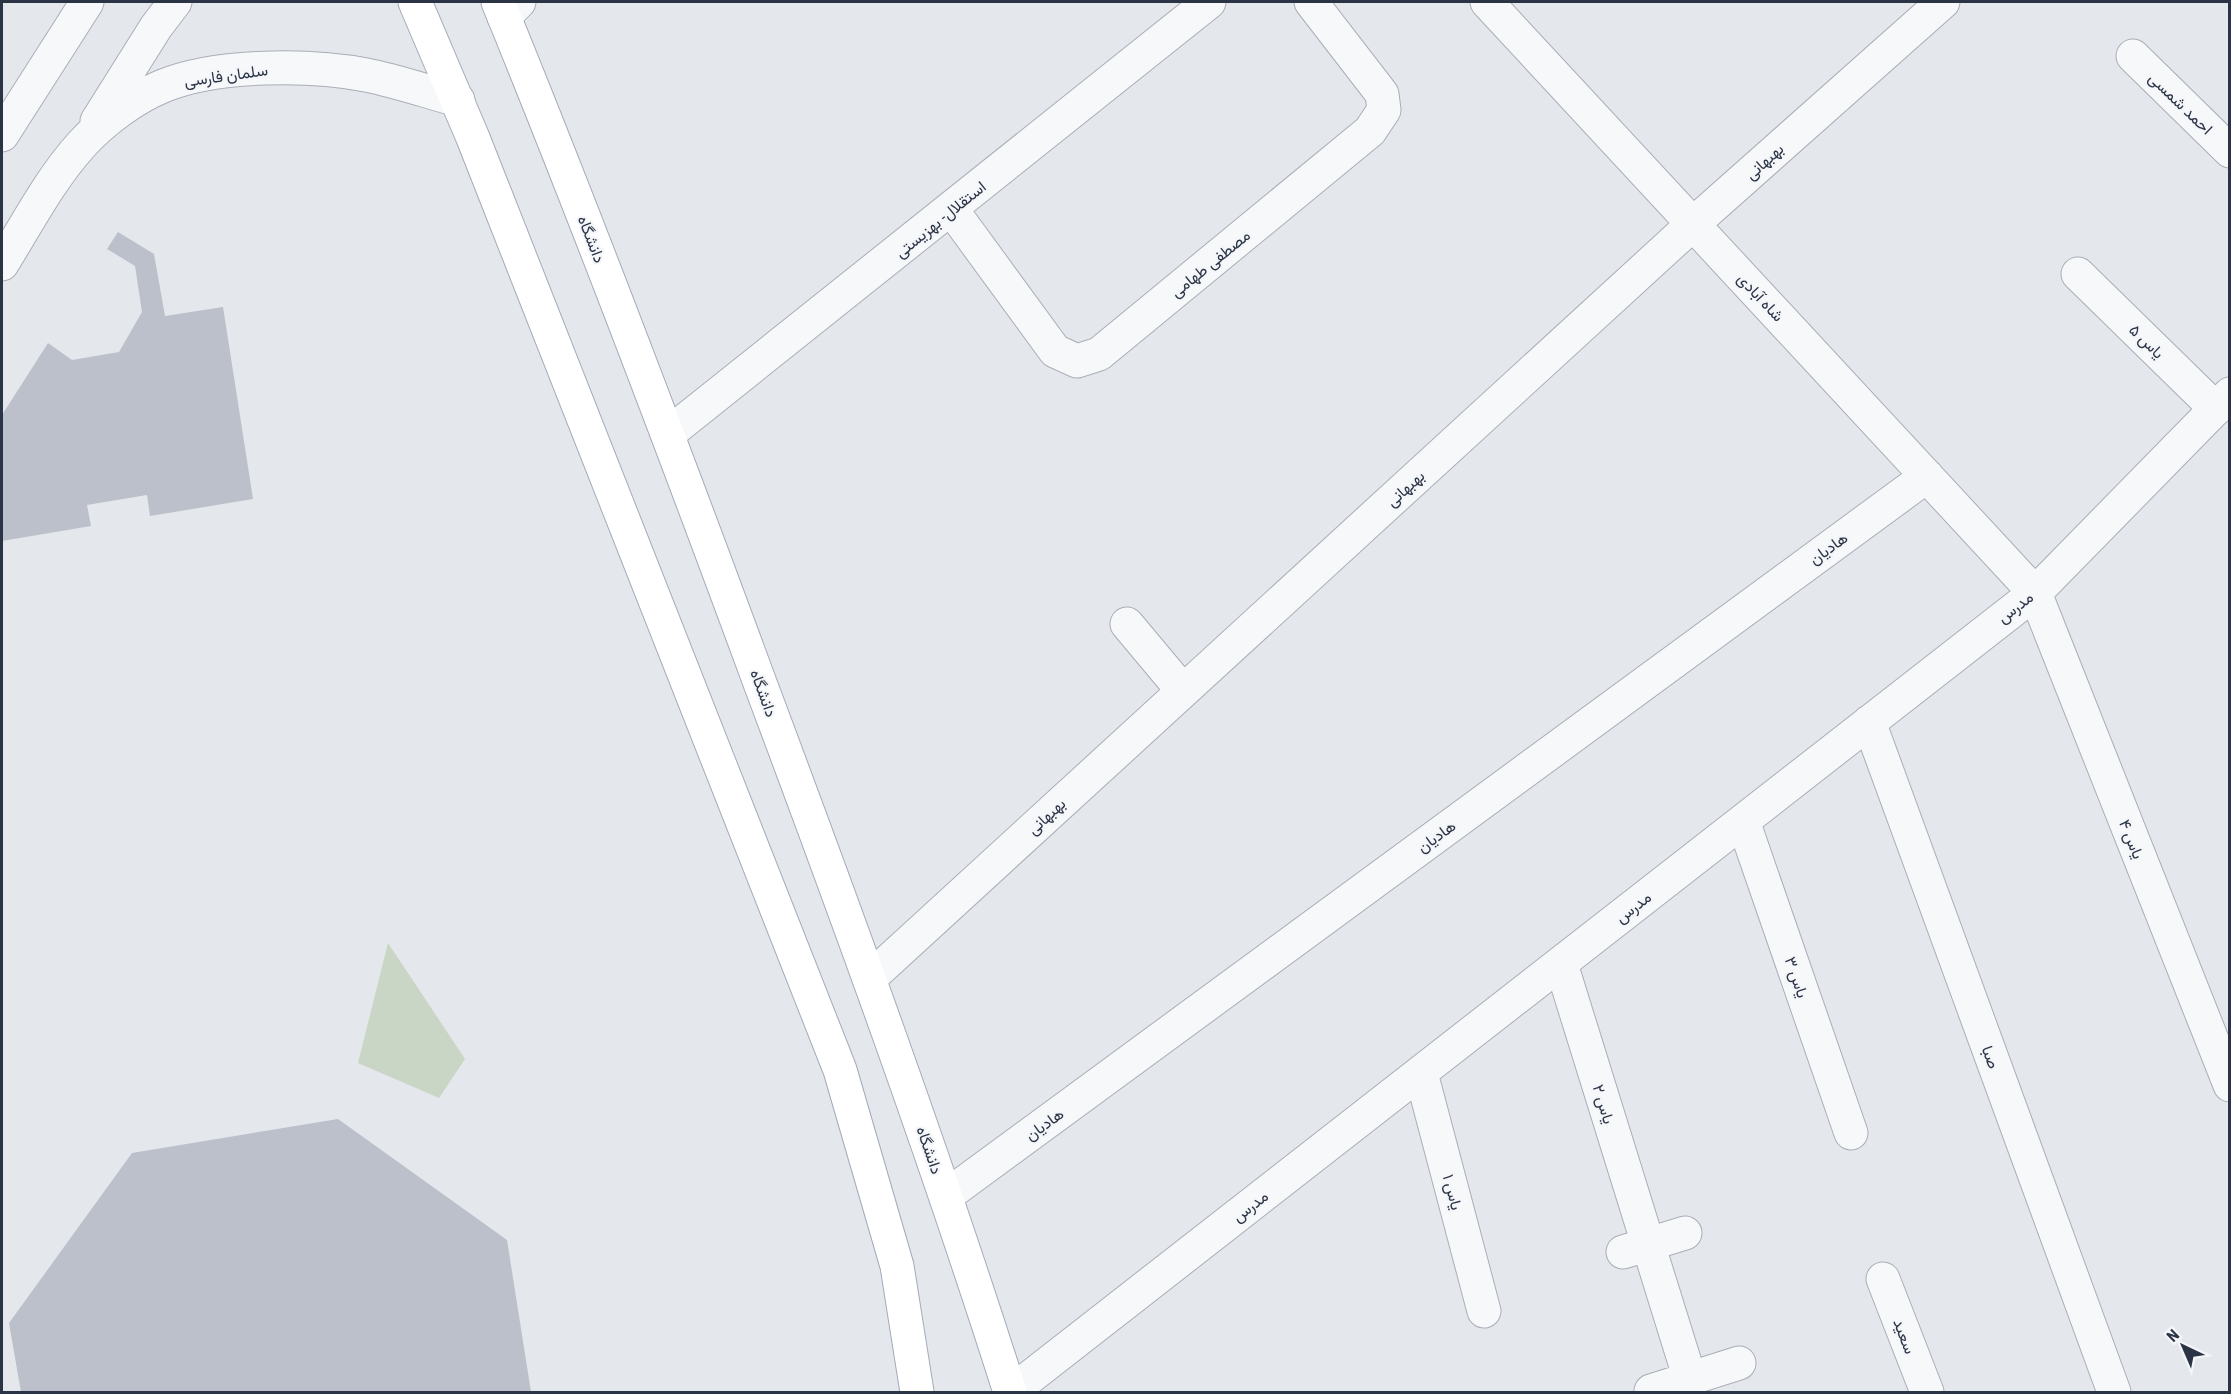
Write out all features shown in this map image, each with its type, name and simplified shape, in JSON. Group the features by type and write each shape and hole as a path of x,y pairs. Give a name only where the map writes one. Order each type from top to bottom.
{"main road":[{"path":"416,2 458,100 840,1070 897,1266 917,1392"},
{"name":"دانشگاه","path":"507,7 870,978 1011,1392"}],"street":[{"path":"2,135 87,2"},
{"path":"83,142 156,27 175,2"},
{"name":"استقلال- بهزیستی","path":"668,434 952,210 1209,2"},
{"name":"مصطفی طهامی","path":"952,210 1054,351 1077,361 1099,354 1370,131 1384,110 1382,94 1311,2"},
{"name":"شاه آبادی","path":"1487,2 2035,593"},
{"name":"بهبهانی","path":"870,978 1693,224 1943,2"},
{"name":"احمد شمسی","path":"2133,56 2229,151"},
{"name":"سلمان فارسی","path":"2,264 60,171 83,142 136,100 164,85 214,74 285,68 366,75 458,100"},
{"name":"یاس ۵","path":"2079,274 2223,401"},
{"name":"مدرس","path":"1011,1392 2035,593 2223,401"},
{"name":"هادیان","path":"946,1196 1927,476"},
{"name":"یاس ۴","path":"2035,593 2229,1084"},
{"path":"1127,624 1183,691"},
{"name":"صبا","path":"1869,722 2114,1392"},
{"name":"یاس ۳","path":"1743,821 1851,1133"},
{"name":"یاس ۲","path":"1561,964 1636,1248 1690,1379"},
{"name":"یاس ۱","path":"1421,1073 1484,1311"},
{"path":"1636,1248 1685,1233"},
{"name":"سعید","path":"1882,1279 1927,1392"},
{"path":"1651,1391 1739,1363"}],"green space":[{"path":"388,943 465,1059 439,1098 358,1063"}],"building":[{"path":"118,232 154,254 165,316 223,307 253,499 150,516 147,495 87,505 91,526 2,541 2,415 48,343 72,360 119,352 142,312 135,266 107,249"},
{"path":"338,1119 507,1240 531,1392 21,1392 9,1323 132,1153"}]}
